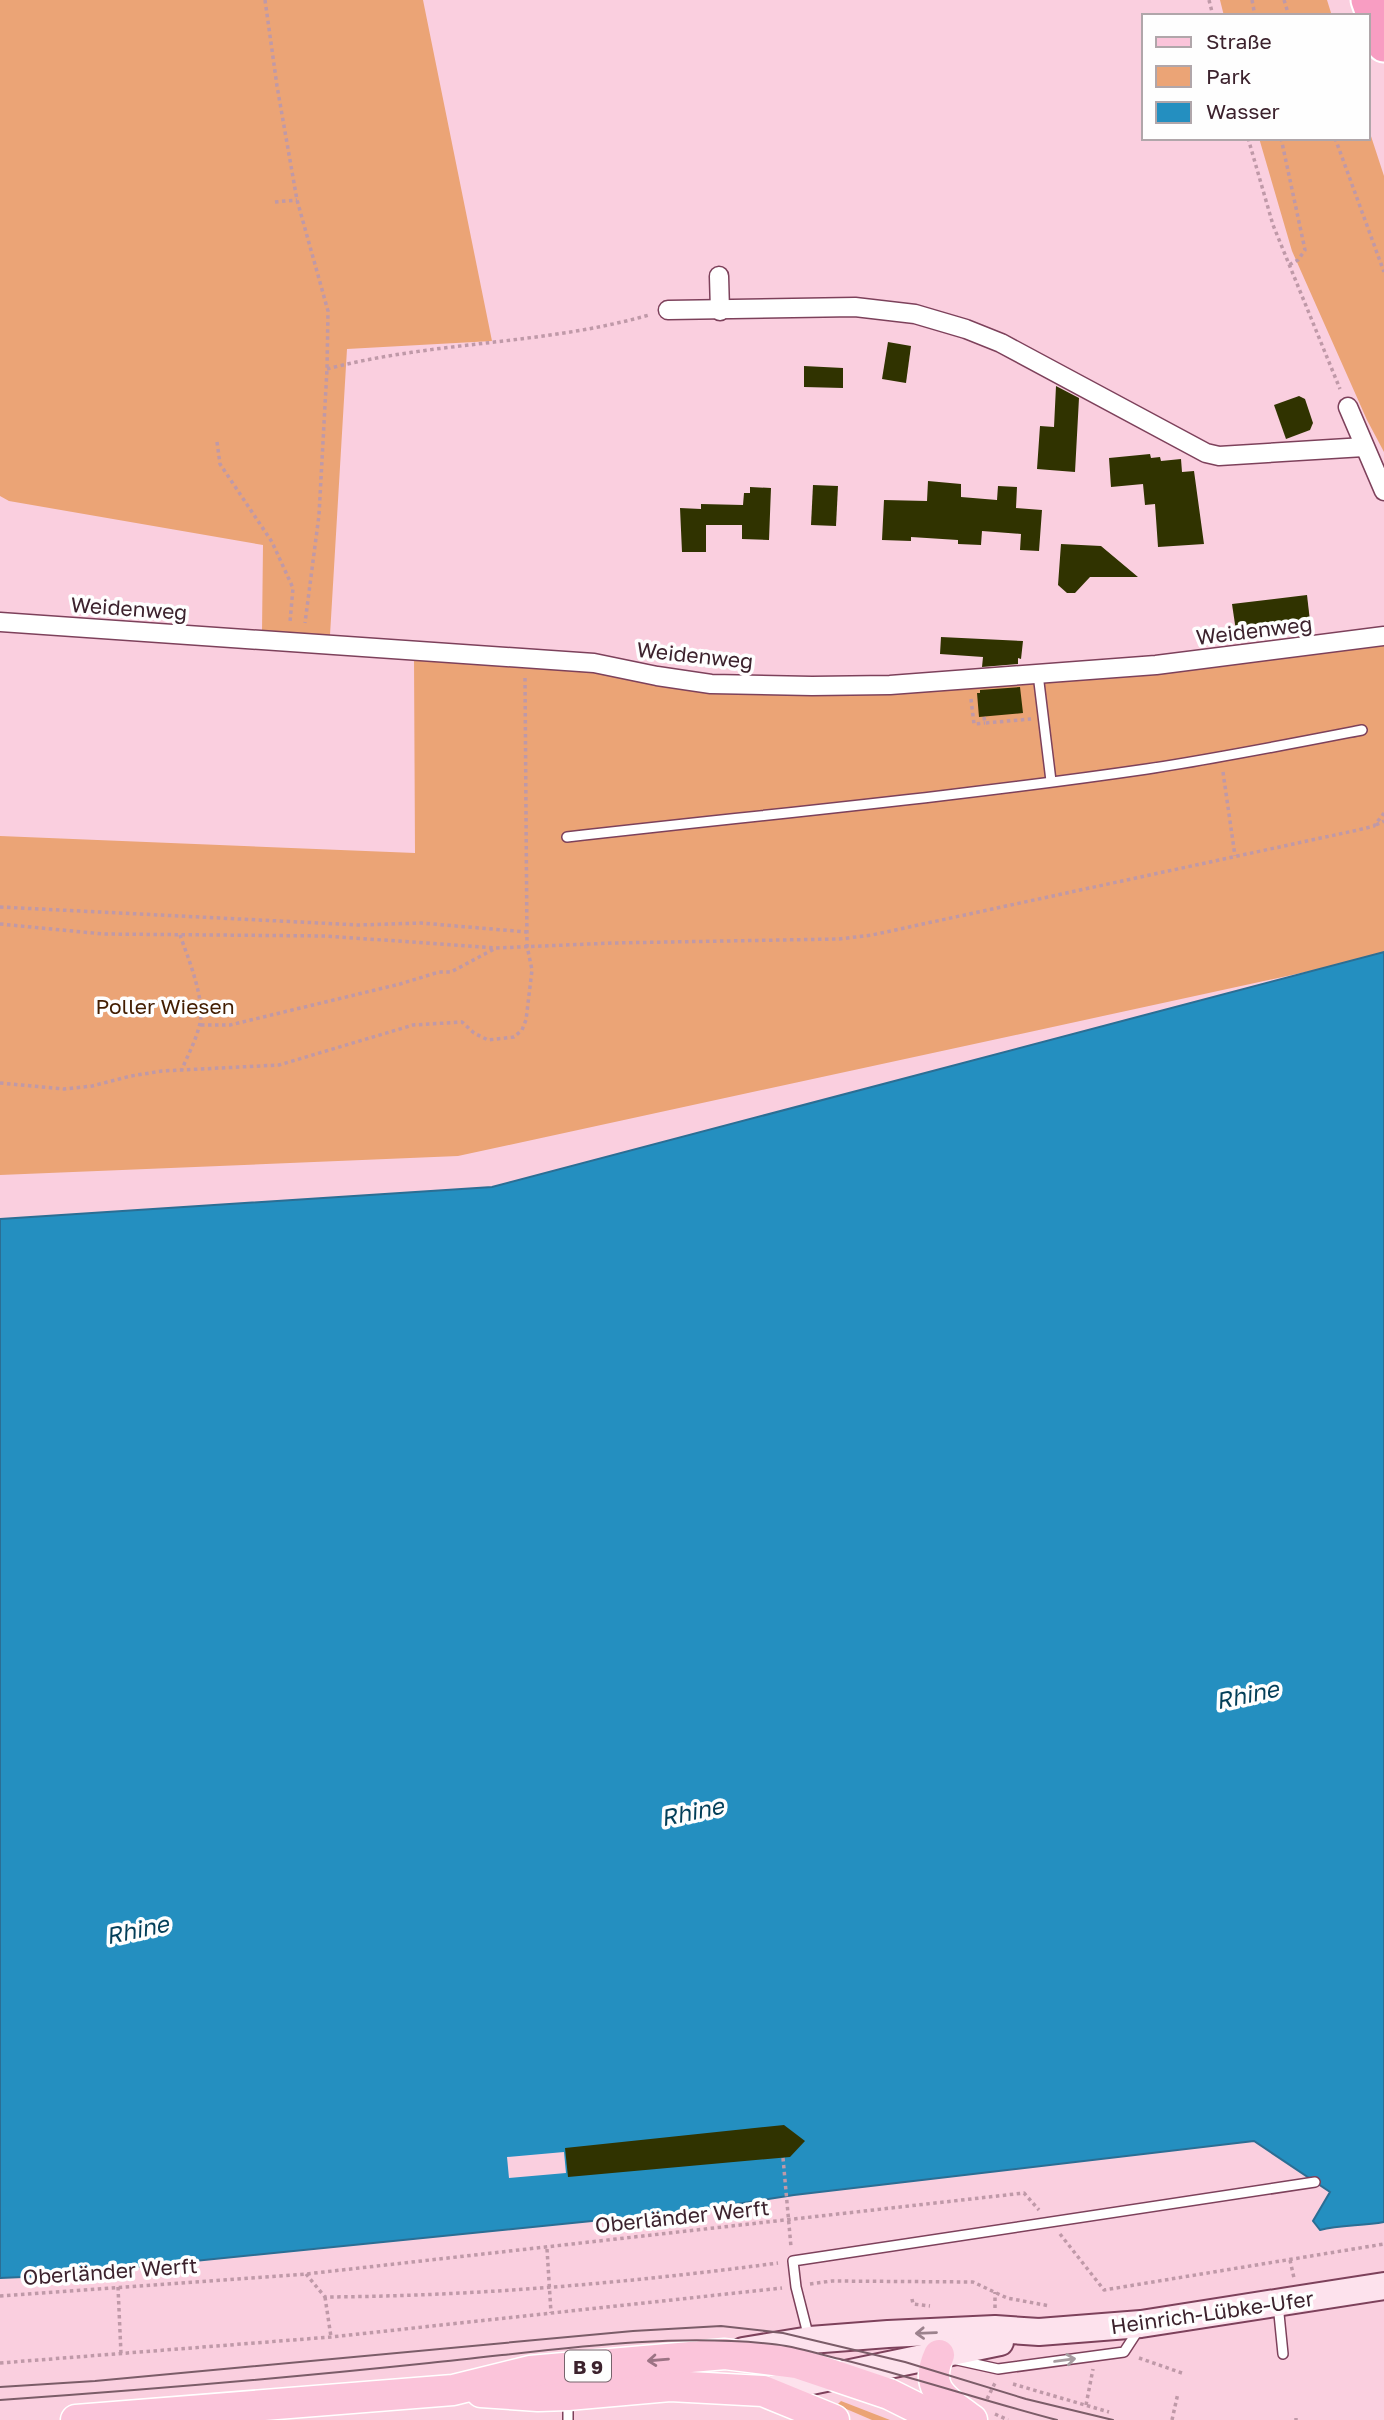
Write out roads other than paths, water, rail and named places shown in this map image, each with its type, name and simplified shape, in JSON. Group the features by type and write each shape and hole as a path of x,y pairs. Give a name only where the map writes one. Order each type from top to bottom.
{"highway":[{"path":"1368,0 1384,45"}],"main road":[{"name":"Heinrich-Lübke-Ufer","path":"726,2354 810,2340 995,2329 1039,2332 1141,2324 1384,2287"},
{"name":"Heinrich-Lübke-Ufer","path":"763,2391 1039,2332"},
{"name":"B 9","path":"453,2390 530,2371 726,2354 797,2363 889,2394 942,2420"},
{"path":"939,2355 932,2370 934,2384 941,2397 979,2411"},
{"name":"B 9","path":"76,2420 453,2390 538,2396 568,2408 670,2386 763,2391 834,2420"}],"street":[{"path":"719,276 720,311"},
{"path":"668,310 855,307 915,314 966,329 1000,344 1169,429 1206,453 1219,456 1364,447"},
{"path":"1348,407 1384,491"},
{"name":"Weidenweg","path":"0,622 594,663 711,684 812,686 890,685 1156,665 1384,636"}],"lane":[{"path":"1038,674 1051,781"},
{"path":"567,837 1051,781 1221,757 1362,730"},
{"path":"810,2340 796,2287 793,2261 1315,2182"},
{"path":"1279,2304 1283,2354"},
{"path":"939,2355 998,2369 1124,2352 1141,2324"}],"water":[{"name":"Rhine","path":"1384,952 1384,2222 1320,2230 1313,2221 1330,2192 1254,2141 794,2195 691,2211 46,2276 0,2278 0,1219 492,1187"}],"tram line":[{"path":"0,2387 95,2381 633,2331 721,2326 783,2333 905,2362 1026,2399 1113,2420"},
{"path":"0,2400 268,2379 600,2345 686,2340 772,2344 798,2348 1057,2420"}],"park label":[{"name":"Poller Wiesen","path":"165,1006"}]}
